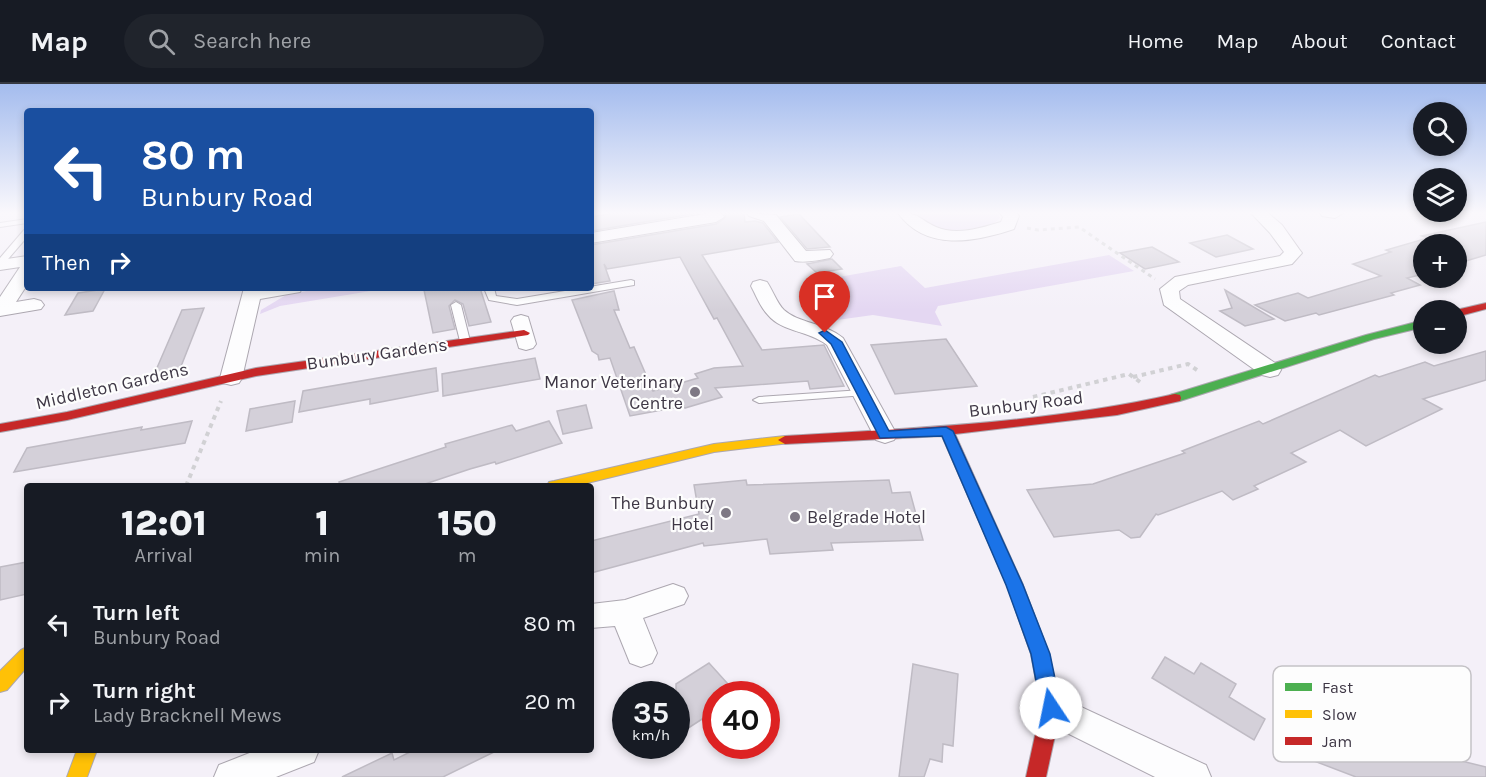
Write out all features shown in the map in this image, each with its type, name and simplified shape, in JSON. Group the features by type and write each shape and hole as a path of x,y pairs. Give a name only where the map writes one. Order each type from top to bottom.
{"main road":[{"path":"1467,311 1486,306"},
{"name":"Bunbury Road","path":"567,483 714,448 800,438 946,431 1117,411 1196,393 1370,337 1413,326"},
{"name":"Bunbury Gardens","path":"231,378 524,333"},
{"name":"Middleton Gardens","path":"0,428 57,418 231,378"},
{"path":"946,431 1018,595 1040,654 1051,708 1036,777"},
{"path":"0,684 24,648"},
{"path":"77,777 86,753"}],"street":[{"path":"791,245 801,257 824,254"},
{"path":"1270,370 1172,301 1169,289 1182,281 1286,260 1293,254 1287,245"},
{"path":"0,264 24,261"},
{"path":"0,310 24,275"},
{"path":"760,286 775,312 784,319 825,333 836,342 885,435"},
{"path":"231,378 252,291"},
{"path":"0,310 34,305"},
{"path":"594,616 625,612 673,596"},
{"path":"625,612 641,653"},
{"path":"1051,708 1193,777"},
{"path":"232,777 294,753"}],"lane":[{"path":"0,264 16,245"},
{"path":"594,289 631,283"},
{"path":"490,291 492,298 517,302 583,291"},
{"path":"456,305 465,341"},
{"path":"759,400 862,393"}],"path":[{"path":"1106,245 1169,289"},
{"path":"1029,399 1037,394 1129,374 1133,377 1188,364"},
{"path":"187,483 231,378"}],"shaded area":[{"path":"1109,255 1134,271 938,306 935,312 942,326 873,315 837,320 826,305 843,302 822,280 901,266 925,288"},
{"path":"307,291 371,291 280,306 260,314 261,310 286,295"}],"building":[{"path":"594,245 758,245 702,255 762,350 824,345 844,386 810,389 808,381 715,388 722,397 685,408 684,406 630,416 610,358 599,360 598,355 592,351 572,300 614,291 619,310 614,310 630,348 634,347 653,391 698,378 695,374 714,368 743,366 680,257 607,269 604,264 610,281 594,284"},
{"path":"804,245 830,247 807,249"},
{"path":"1194,245 1246,245 1253,249 1216,257"},
{"path":"1402,245 1413,245 1413,277 1407,278 1413,281 1413,287 1391,293 1394,295 1319,315 1316,313 1285,321 1255,305 1298,293 1308,298 1381,276 1353,264 1391,252 1386,250"},
{"path":"1467,245 1486,245 1486,255 1467,261"},
{"path":"1152,247 1179,262 1145,269 1120,253"},
{"path":"832,259 842,269 817,273 807,264"},
{"path":"1225,290 1274,319 1245,326 1220,311 1232,308"},
{"path":"104,291 93,311 65,315 78,293"},
{"path":"424,291 481,291 491,322 469,326 463,304 455,300 449,306 455,329 433,333"},
{"path":"204,308 178,374 153,377 182,310"},
{"path":"946,339 977,386 895,394 871,345"},
{"path":"1486,351 1486,380 1423,399 1442,409 1366,446 1340,430 1291,453 1306,462 1254,486 1258,489 1233,500 1222,491 1156,514 1140,537 1131,538 1119,530 1054,537 1027,490 1093,484 1185,453 1182,451 1259,421 1263,424 1375,375 1379,377 1425,362 1434,366"},
{"path":"535,358 540,379 443,396 442,374"},
{"path":"436,368 438,391 370,404 370,399 299,412 303,391"},
{"path":"295,401 292,422 246,431 250,409"},
{"path":"586,405 592,428 563,434 557,411"},
{"path":"192,421 185,443 14,472 27,448 142,427 141,430"},
{"path":"549,421 562,443 428,483 339,483 446,447 445,444 512,425 516,431"},
{"path":"746,480 747,485 889,480 892,493 910,492 923,540 831,543 833,550 770,554 767,539 704,546 703,543 594,572 594,540 699,514 694,485"},
{"path":"24,563 24,595 0,600 0,567"},
{"path":"1165,657 1194,674 1201,663 1236,684 1229,697 1265,719 1254,740 1152,678"},
{"path":"709,663 725,681 702,681 702,719 690,727 690,681 681,681"},
{"path":"913,664 958,674 953,746 943,744 942,762 930,759 924,777 899,777"},
{"path":"392,753 394,760 408,753 492,753 443,777 342,777"},
{"path":"1317,762 1466,762 1486,767 1486,777 1356,777"}],"traffic: fast":[{"path":"1175,398 1370,337 1413,326"}],"traffic: slow":[{"path":"567,483 714,448 785,440"},
{"path":"0,684 24,658"},
{"path":"77,777 86,753"}],"traffic: jam":[{"path":"1467,311 1486,306"},
{"path":"0,428 67,416 256,372 524,333"},
{"path":"785,440 947,431 1117,411 1175,398"},
{"path":"947,431 1015,585 1040,654 1051,708 1036,777"}],"place":[{"name":"Manor Veterinary Centre","path":"695,392"},
{"name":"The Bunbury Hotel","path":"726,513"},
{"name":"Belgrade Hotel","path":"795,517"}],"route":[{"path":"825,333 836,342 885,435 946,431 1015,585 1040,654 1051,708"}]}
